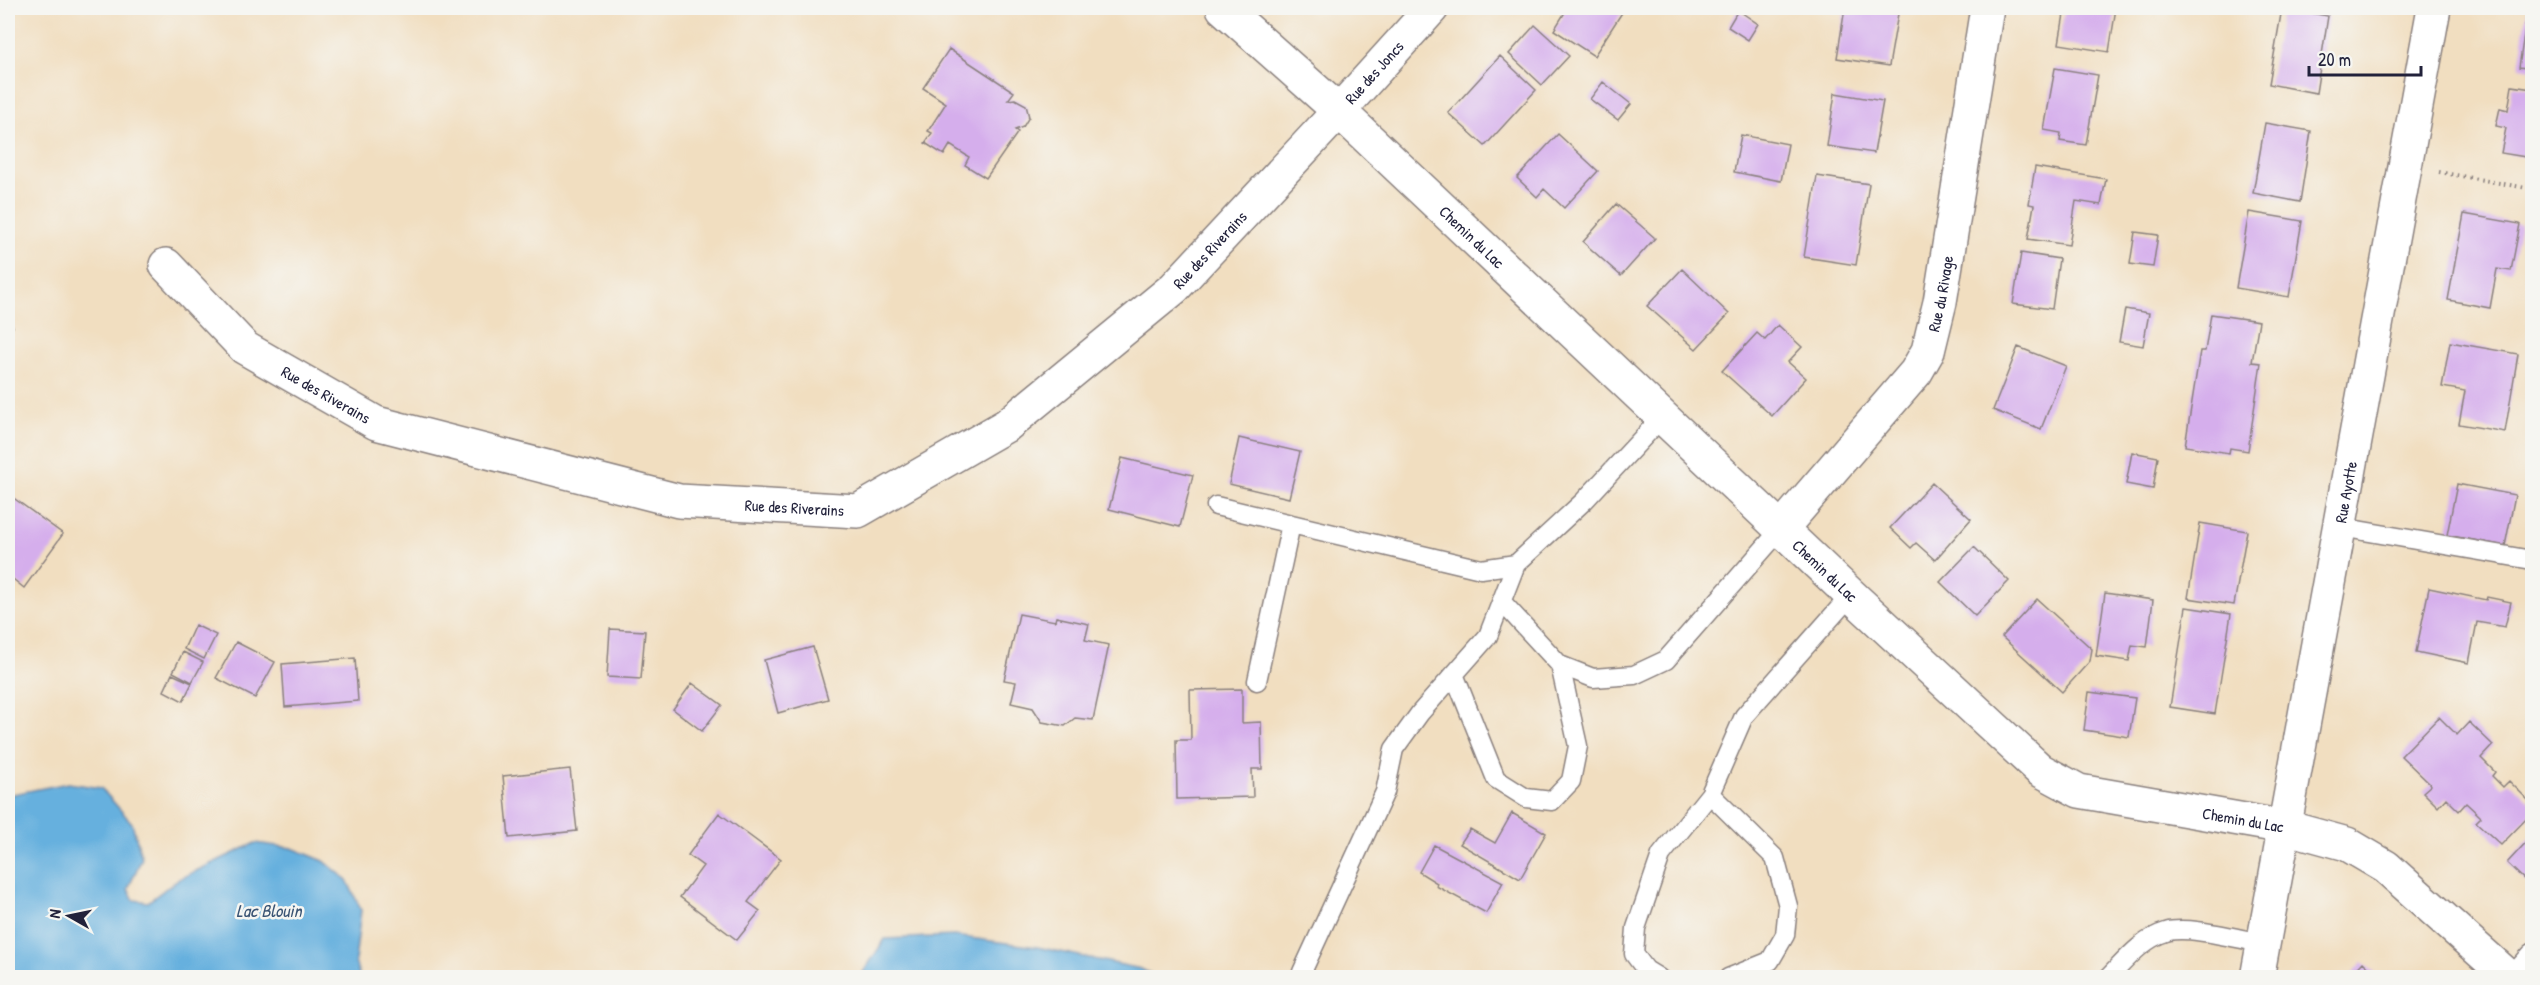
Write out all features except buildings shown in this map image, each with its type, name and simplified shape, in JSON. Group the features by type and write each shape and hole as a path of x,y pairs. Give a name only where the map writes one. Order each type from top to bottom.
{"street":[{"name":"Chemin du Lac","path":"1223,8 1339,111 1781,530 2040,770 2079,791 2286,827 2347,844 2386,867 2510,978"},
{"name":"Rue des Joncs","path":"1339,111 1432,8"},
{"name":"Rue du Rivage","path":"1781,530 1916,372 1928,351 1940,302 1988,8"},
{"name":"Rue Ayotte","path":"2256,978 2286,827 2434,8"},
{"name":"Rue des Riverains","path":"166,265 245,348 376,423 679,501 858,511 1007,424 1174,288 1339,111"}],"lane":[{"path":"1302,972 1385,792 1394,749 1419,713 1488,636 1516,564 1584,501 1663,416"},
{"path":"1216,506 1481,569 1516,564"},
{"path":"1257,681 1292,524"},
{"path":"2340,526 2532,560"},
{"path":"1502,602 1560,665 1593,678 1634,675 1666,660 1781,530"},
{"path":"1659,978 1646,970 1634,954 1636,928 1660,855 1710,795 1744,716 1851,595"},
{"path":"1454,674 1496,779 1526,798 1551,801 1571,781 1578,746 1560,665"},
{"path":"1710,795 1775,858 1788,906 1785,935 1770,961 1728,978"},
{"path":"2108,978 2139,947 2166,931 2194,931 2262,943"},
{"path":"2510,978 2532,953"}],"path":[{"path":"2405,166 2532,189"}],"water":[{"name":"Lac Blouin","path":"68,783 101,788 132,823 142,858 128,889 134,900 148,902 177,880 255,843 292,848 324,861 347,880 361,910 355,961 359,975 362,977 8,977 8,795"},
{"path":"954,936 1037,947 1141,969 1157,977 860,977 885,939"}]}
